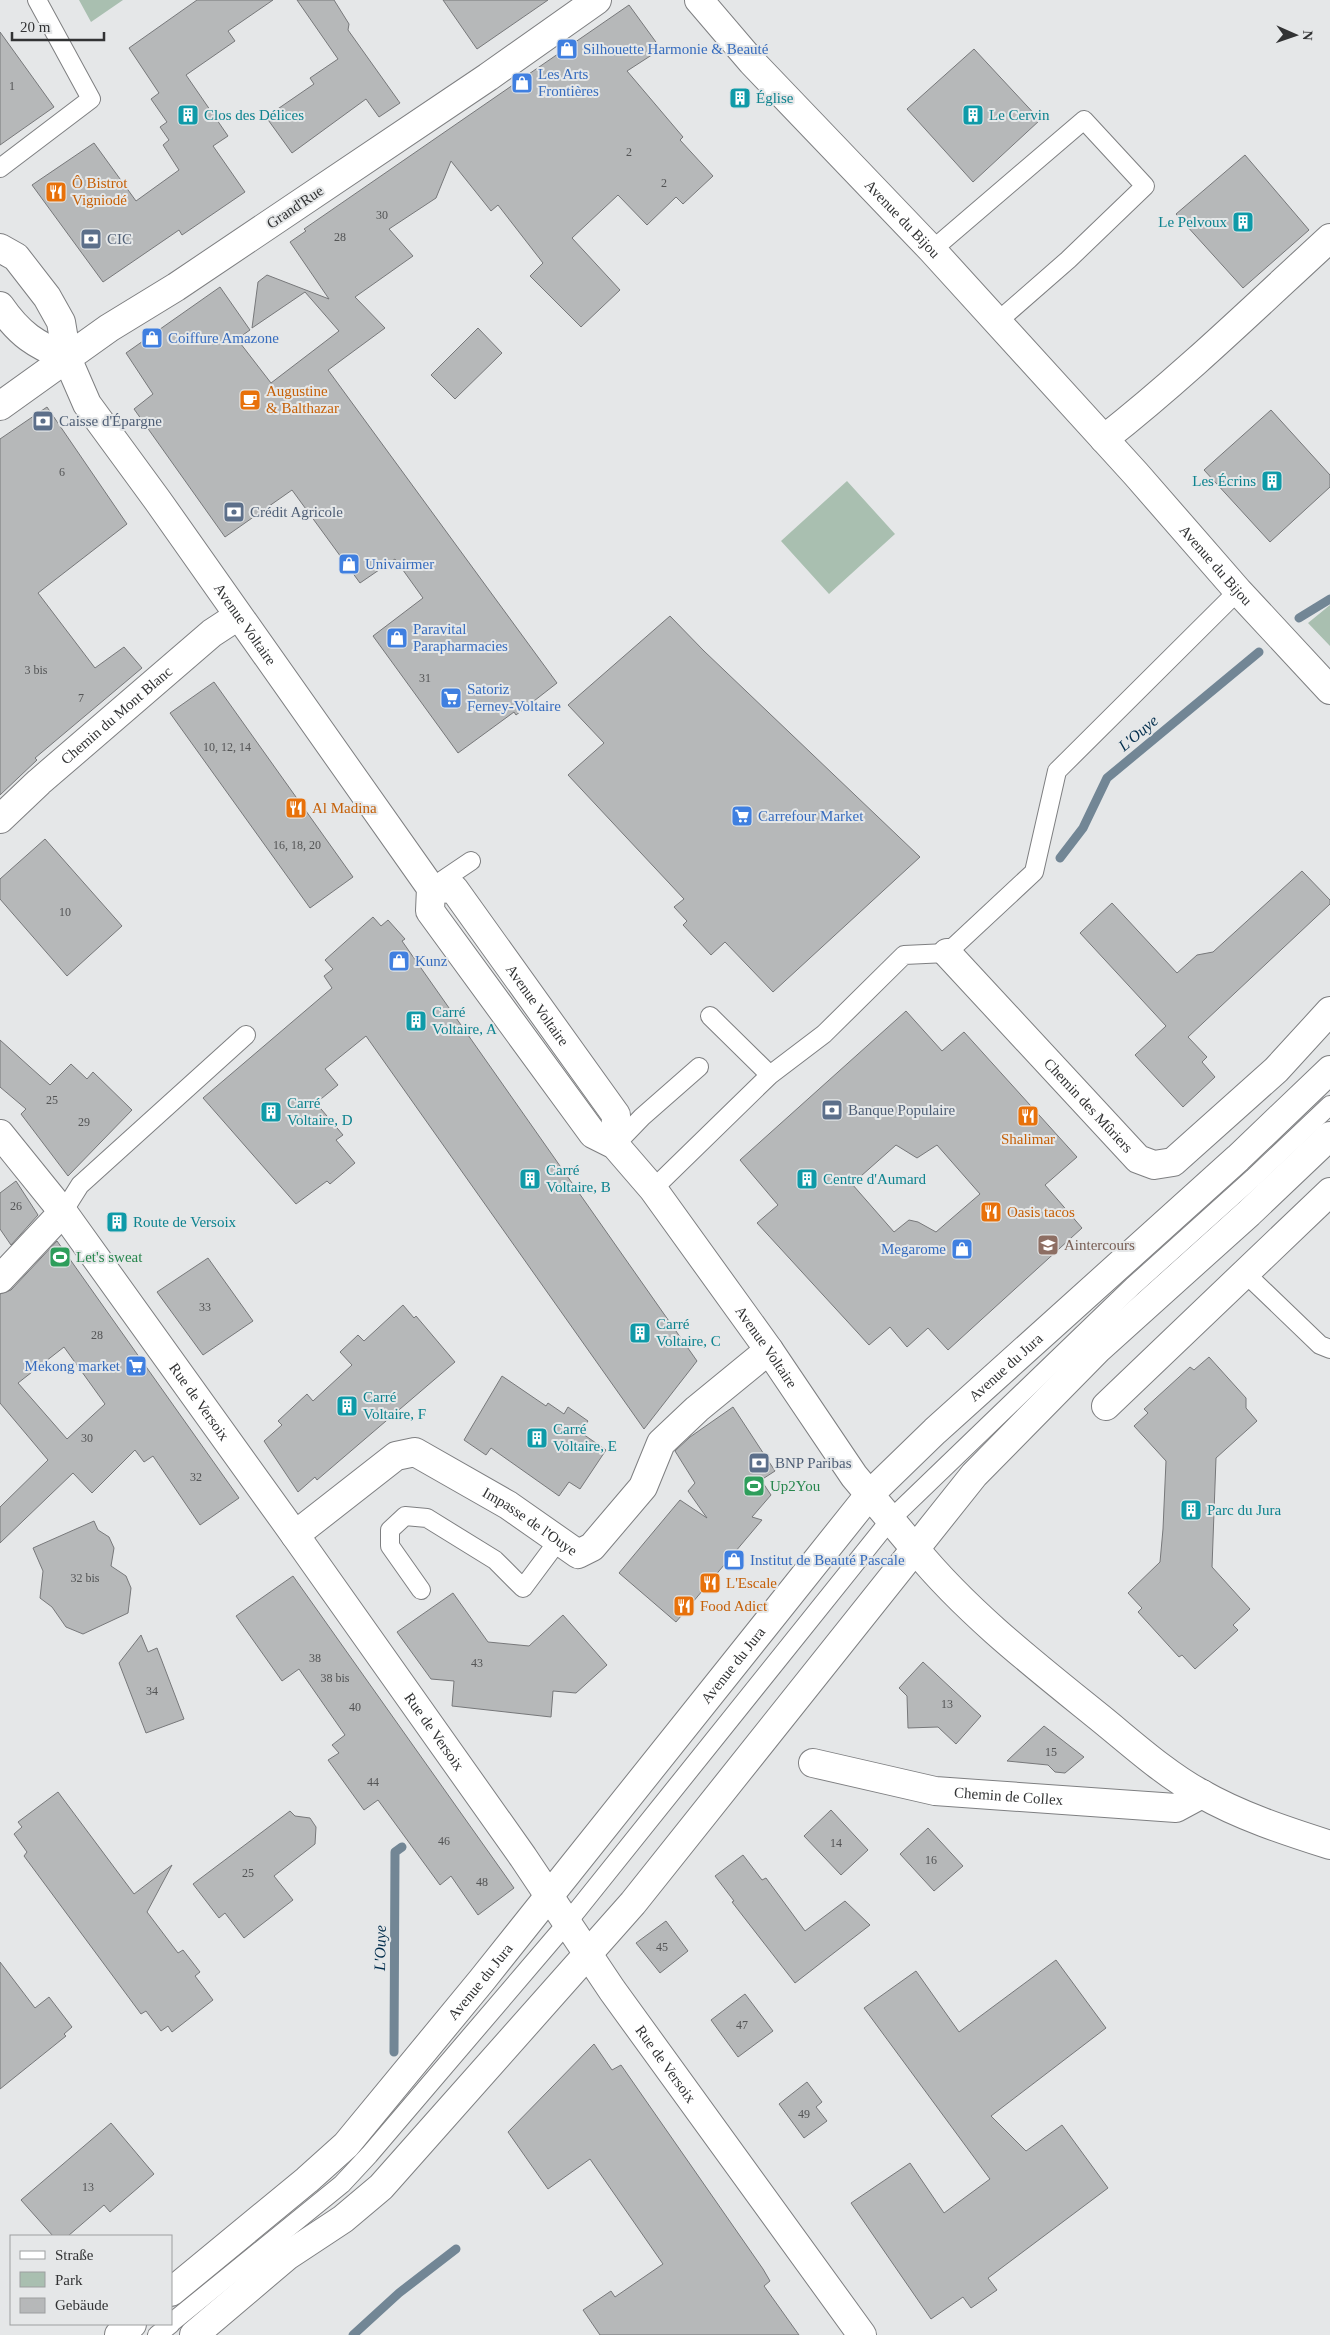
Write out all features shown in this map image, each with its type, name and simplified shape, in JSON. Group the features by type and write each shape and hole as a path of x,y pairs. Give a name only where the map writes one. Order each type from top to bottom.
{"main road":[{"name":"Avenue du Bijou","path":"699,0 752,62 932,250 1104,439 1238,591 1330,690"},
{"name":"Grand'Rue","path":"0,406 109,328 176,287 504,66 590,2"},
{"path":"1104,439 1129,420 1246,316 1330,238"},
{"name":"Avenue Voltaire","path":"0,248 16,257 47,297 61,322 67,358 87,404 158,501 431,888 430,911 593,1134 615,1145 653,1189 769,1350 854,1476 916,1550"},
{"path":"0,306 12,324 37,345 67,358"},
{"name":"Chemin du Mont Blanc","path":"0,819 39,782 212,633 238,616"},
{"name":"Chemin des Mûriers","path":"947,953 1138,1159 1154,1165 1173,1162 1276,1070 1330,1011"},
{"name":"Avenue du Jura","path":"172,2291 307,2180 346,2145 482,1980 869,1495 935,1431 1238,1158 1330,1070"},
{"name":"Rue de Versoix","path":"0,1134 62,1212 295,1534 587,1953 862,2335"},
{"path":"194,2335 287,2256 343,2219 381,2187 633,1903 974,1475 1069,1378 1330,1136"},
{"path":"1106,1406 1244,1272 1330,1192"},
{"path":"0,1279 62,1212"},
{"name":"Impasse de l'Ouye","path":"295,1534 396,1456 415,1452 508,1506 578,1554 592,1547 643,1487 661,1444 697,1409 769,1350"},
{"path":"916,1550 942,1582 1038,1668 1140,1750 1202,1794 1290,1832 1330,1844"},
{"name":"Chemin de Collex","path":"813,1762 935,1790 1176,1808 1202,1794"},
{"path":"119,2335 131,2325"}],"lane":[{"path":"0,168 91,99 37,0"},
{"path":"932,250 1084,120 1145,186 1068,260 997,322"},
{"path":"653,1189 770,1075 824,1034 904,955 947,953 1034,872 1057,771 1238,591"},
{"path":"431,888 471,861"},
{"path":"710,1016 770,1075"},
{"path":"62,1212 80,1185 246,1035"},
{"path":"615,1145 642,1117 699,1067"},
{"path":"172,2323 342,2184 369,2156 567,1923 890,1520 1126,1293 1330,1105"},
{"path":"1244,1272 1320,1345 1330,1349"},
{"path":"421,1590 390,1546 390,1530 405,1516 427,1518 494,1560 523,1588 558,1540"},
{"path":"157,2335 170,2325"}],"green space":[{"path":"79,0 123,0 91,22"},
{"path":"847,481 895,534 829,594 781,541"},
{"path":"1330,605 1330,646 1308,623"}],"building":[{"path":"197,0 273,0 228,31 235,41 186,75 228,136 213,146 245,192 182,235 179,230 103,282 32,185 94,143 136,201 179,170 163,145 169,140 160,127 167,122 151,99 159,93 129,48"},
{"path":"297,0 334,0 349,24 348,30 400,103 379,117 366,99 292,153 266,117 314,84 310,78 338,59"},
{"path":"443,0 548,0 477,49"},
{"path":"629,5 661,49 627,71 683,137 680,140 713,176 683,204 676,197 647,225 618,195 572,238 620,290 581,327 530,276 543,263 498,205 491,211 451,161 436,198 389,229 413,256 355,297 385,328 328,370 557,683 516,715 514,712 458,753 373,636 423,598 395,559 360,583 292,490 225,537 134,409 153,394 126,353 220,287 250,330 237,339 271,383 339,331 305,292 252,328 258,282 267,275 329,299 290,242 306,231 304,229"},
{"path":"0,32 54,107 0,145"},
{"name":"Le Cervin","path":"974,49 1040,120 973,182 907,109"},
{"name":"Le Pelvoux","path":"1245,155 1309,230 1243,288 1176,214"},
{"path":"478,328 502,353 455,399 431,375"},
{"path":"47,407 127,524 38,593 95,668 124,647 142,668 35,758 37,760 0,795 0,439"},
{"name":"Les Écrins","path":"1271,410 1330,475 1330,487 1270,542 1204,470"},
{"name":"Carrefour Market","path":"670,616 704,651 920,857 773,992 725,942 711,955 683,925 687,921 674,907 684,899 568,775 604,743 568,705"},
{"path":"214,682 353,877 310,908 170,713"},
{"path":"45,839 122,926 67,976 0,899 0,879"},
{"path":"1302,871 1330,900 1330,904 1188,1037 1207,1057 1202,1062 1215,1077 1183,1107 1135,1055 1166,1026 1080,933 1112,903 1177,973 1197,955 1213,952"},
{"path":"373,917 381,926 388,920 405,939 402,941 697,1361 644,1429 366,1036 325,1069 338,1085 316,1103 343,1135 336,1140 355,1163 330,1184 327,1181 296,1204 203,1098 332,988 324,976 333,969 325,960"},
{"name":"Centre d'Aumard","path":"906,1011 942,1051 964,1032 1077,1157 1045,1185 1082,1228 948,1350 928,1328 907,1347 890,1327 869,1345 757,1223 778,1205 740,1160","holes":["896,1145 917,1158 937,1145 980,1194 936,1232 918,1222 909,1220 894,1232 852,1184"]},
{"path":"0,1040 50,1085 71,1064 87,1079 93,1072 132,1110 68,1176 21,1114 26,1109 0,1087"},
{"path":"16,1181 38,1215 11,1245 0,1229 0,1193"},
{"path":"57,1241 239,1498 200,1525 153,1456 144,1462 135,1450 92,1493 73,1473 0,1543 0,1507 48,1460 0,1403 0,1294 11,1290","holes":["64,1347 105,1404 67,1439 18,1383"]},
{"path":"208,1258 253,1321 203,1355 157,1292"},
{"name":"Carré Voltaire, F","path":"403,1305 414,1318 416,1316 455,1362 317,1480 315,1477 298,1492 264,1441 282,1425 278,1421 307,1394 313,1401 352,1365 340,1352 358,1335 364,1341"},
{"name":"Parc du Jura","path":"1209,1357 1246,1398 1246,1408 1257,1421 1216,1458 1212,1567 1250,1609 1233,1625 1238,1630 1195,1669 1182,1655 1179,1657 1138,1612 1142,1608 1128,1593 1160,1562 1166,1461 1134,1426 1148,1413 1144,1409 1190,1367 1194,1370"},
{"name":"Carré Voltaire, E","path":"502,1376 546,1406 548,1403 564,1414 568,1407 588,1421 580,1432 606,1450 580,1489 569,1482 559,1496 491,1448 486,1455 464,1440"},
{"path":"733,1407 775,1471 761,1480 771,1495 752,1517 762,1520 676,1622 619,1573 680,1500 707,1518 688,1491 695,1483 675,1451 690,1437"},
{"path":"94,1521 98,1530 109,1537 114,1548 111,1566 126,1576 131,1588 128,1613 83,1634 66,1627 52,1607 40,1598 43,1571 33,1548"},
{"path":"293,1576 514,1888 478,1915 451,1876 440,1885 378,1800 364,1810 328,1760 339,1753 332,1745 345,1735 299,1669 282,1681 236,1616"},
{"path":"453,1593 488,1642 529,1646 563,1615 607,1665 576,1693 553,1691 551,1717 452,1706 454,1681 431,1679 397,1632"},
{"path":"141,1635 148,1652 157,1648 184,1719 146,1733 119,1663"},
{"path":"923,1662 981,1716 956,1744 938,1727 908,1728 907,1696 899,1688"},
{"path":"1044,1726 1084,1757 1065,1773 1055,1772 1048,1765 1007,1761"},
{"path":"58,1792 134,1894 172,1865 147,1912 178,1953 183,1950 200,1972 195,1976 213,2000 172,2032 168,2026 161,2031 146,2011 141,2014 24,1856 27,1852 14,1834 22,1827 18,1822"},
{"path":"831,1810 868,1850 841,1875 804,1836"},
{"path":"290,1811 295,1816 310,1818 316,1827 315,1844 274,1876 293,1900 244,1938 225,1913 219,1918 193,1884"},
{"path":"928,1828 963,1866 934,1891 900,1854"},
{"path":"743,1855 762,1880 766,1878 805,1931 845,1901 870,1925 795,1983 732,1902 734,1901 715,1876"},
{"path":"666,1921 688,1951 660,1973 636,1943"},
{"path":"1056,1960 1106,2028 991,2116 1026,2151 1062,2125 1108,2188 988,2278 997,2290 971,2308 963,2297 931,2319 851,2203 910,2163 944,2213 990,2179 864,2008 916,1971 959,2032"},
{"path":"0,1962 35,2008 49,1997 72,2027 64,2034 66,2036 0,2089"},
{"path":"745,1994 773,2031 738,2057 711,2020"},
{"path":"594,2044 612,2070 621,2065 763,2269 770,2281 764,2286 799,2335 600,2335 583,2310 611,2291 615,2297 663,2264 590,2159 548,2189 508,2132"},
{"path":"807,2082 822,2102 816,2107 827,2121 804,2138 779,2104"},
{"path":"111,2123 154,2174 110,2212 104,2205 69,2235 52,2235 21,2200"}],"waterway":[{"name":"L'Ouye","path":"1299,618 1330,599"},
{"name":"L'Ouye","path":"1060,858 1083,828 1107,778 1259,652"},
{"name":"L'Ouye","path":"394,2052 395,1852 402,1847"},
{"name":"L'Ouye","path":"353,2335 399,2293 456,2249"}],"place":[{"name":"Silhouette Harmonie & Beauté","path":"567,49"},
{"name":"Les Arts Frontières","path":"522,83"},
{"name":"Église","path":"740,98"},
{"name":"Clos des Délices","path":"188,115"},
{"name":"Le Cervin","path":"973,115"},
{"name":"Ô Bistrot Vigniodé","path":"56,192"},
{"name":"Le Pelvoux","path":"1243,222"},
{"name":"CIC","path":"91,239"},
{"name":"Coiffure Amazone","path":"152,338"},
{"name":"Augustine & Balthazar","path":"250,400"},
{"name":"Caisse d'Épargne","path":"43,421"},
{"name":"Les Écrins","path":"1272,481"},
{"name":"Crédit Agricole","path":"234,512"},
{"name":"Univairmer","path":"349,564"},
{"name":"Paravital Parapharmacies","path":"397,638"},
{"name":"Satoriz Ferney-Voltaire","path":"451,698"},
{"name":"Al Madina","path":"296,808"},
{"name":"Carrefour Market","path":"742,816"},
{"name":"Kunz","path":"399,961"},
{"name":"Carré Voltaire, A","path":"416,1021"},
{"name":"Banque Populaire","path":"832,1110"},
{"name":"Carré Voltaire, D","path":"271,1112"},
{"name":"Shalimar","path":"1028,1116"},
{"name":"Carré Voltaire, B","path":"530,1179"},
{"name":"Centre d'Aumard","path":"807,1179"},
{"name":"Oasis tacos","path":"991,1212"},
{"name":"Route de Versoix","path":"117,1222"},
{"name":"Aintercours","path":"1048,1245"},
{"name":"Megarome","path":"962,1249"},
{"name":"Let's sweat","path":"60,1257"},
{"name":"Carré Voltaire, C","path":"640,1333"},
{"name":"Mekong market","path":"136,1366"},
{"name":"Carré Voltaire, F","path":"347,1406"},
{"name":"Carré Voltaire, E","path":"537,1438"},
{"name":"BNP Paribas","path":"759,1463"},
{"name":"Up2You","path":"754,1486"},
{"name":"Parc du Jura","path":"1191,1510"},
{"name":"Institut de Beauté Pascale","path":"734,1560"},
{"name":"L'Escale","path":"710,1583"},
{"name":"Food Adict","path":"684,1606"}]}
